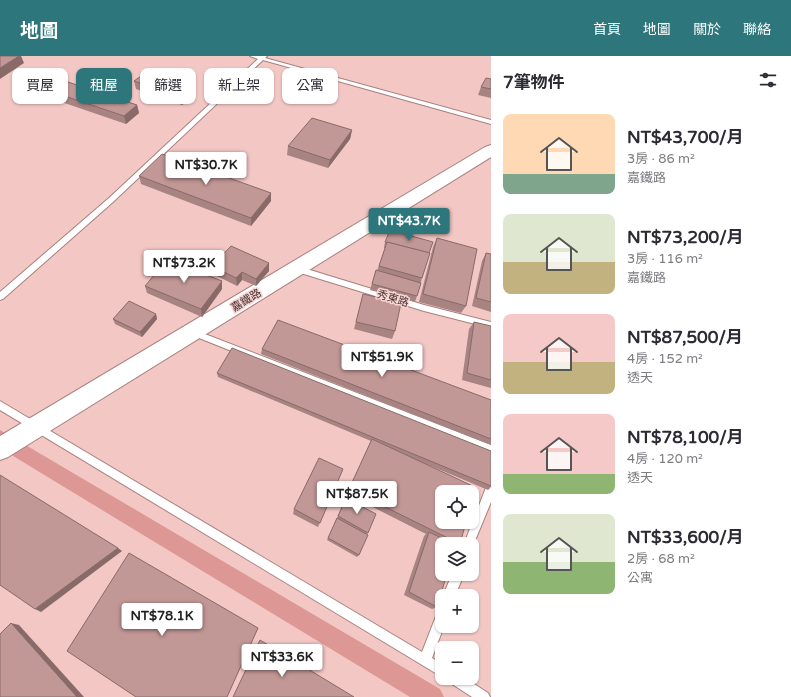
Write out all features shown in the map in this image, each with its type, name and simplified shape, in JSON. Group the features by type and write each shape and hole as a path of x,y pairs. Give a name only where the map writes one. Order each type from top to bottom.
{"street":[{"name":"嘉鐵路","path":"0,449 491,150"}],"lane":[{"path":"253,56 262,57 491,122"},
{"path":"0,297 111,200 262,57"},
{"name":"秀東路","path":"297,269 424,308 491,325"},
{"path":"192,332 491,450"},
{"path":"0,405 30,430 435,666"},
{"path":"472,537 491,489"},
{"path":"425,660 435,633"},
{"path":"464,685 484,697"}],"building":[{"path":"0,56 19,56 0,68"},
{"path":"140,77 140,83 134,81"},
{"path":"486,78 491,79 491,89 481,87"},
{"path":"68,82 76,85 76,100 68,97"},
{"path":"132,103 137,105 124,116 88,104"},
{"path":"312,118 352,130 330,160 288,146"},
{"path":"162,154 271,193 251,218 139,176"},
{"path":"390,230 433,242 429,253 385,242"},
{"path":"437,238 477,249 466,306 423,294"},
{"path":"387,242 430,253 422,278 379,266"},
{"path":"231,246 269,263 256,279 242,272 236,278 212,266"},
{"path":"486,253 491,254 491,302 476,298"},
{"path":"167,260 222,281 201,309 145,286"},
{"path":"376,270 421,283 417,296 372,284"},
{"path":"363,294 401,303 395,331 356,322"},
{"path":"129,301 156,314 140,332 113,319"},
{"path":"278,320 491,400 491,439 262,349"},
{"path":"474,322 491,326 491,380 467,373"},
{"path":"232,348 491,451 491,486 217,373"},
{"path":"372,439 471,485 435,485 435,529 464,529 462,537 446,537 349,489"},
{"path":"319,458 343,469 320,523 294,509"},
{"path":"0,475 118,548 35,609 0,585"},
{"path":"346,498 376,514 368,533 338,516"},
{"path":"337,518 368,535 359,555 328,538"},
{"path":"429,532 439,537 435,537 435,581 445,581 442,589 435,589 435,606 409,592"},
{"path":"129,553 258,628 227,697 136,697 67,651"},
{"path":"11,623 77,697 0,697 0,634"},
{"path":"260,640 354,697 233,697"}],"waterway":[{"path":"0,438 432,697"}]}
